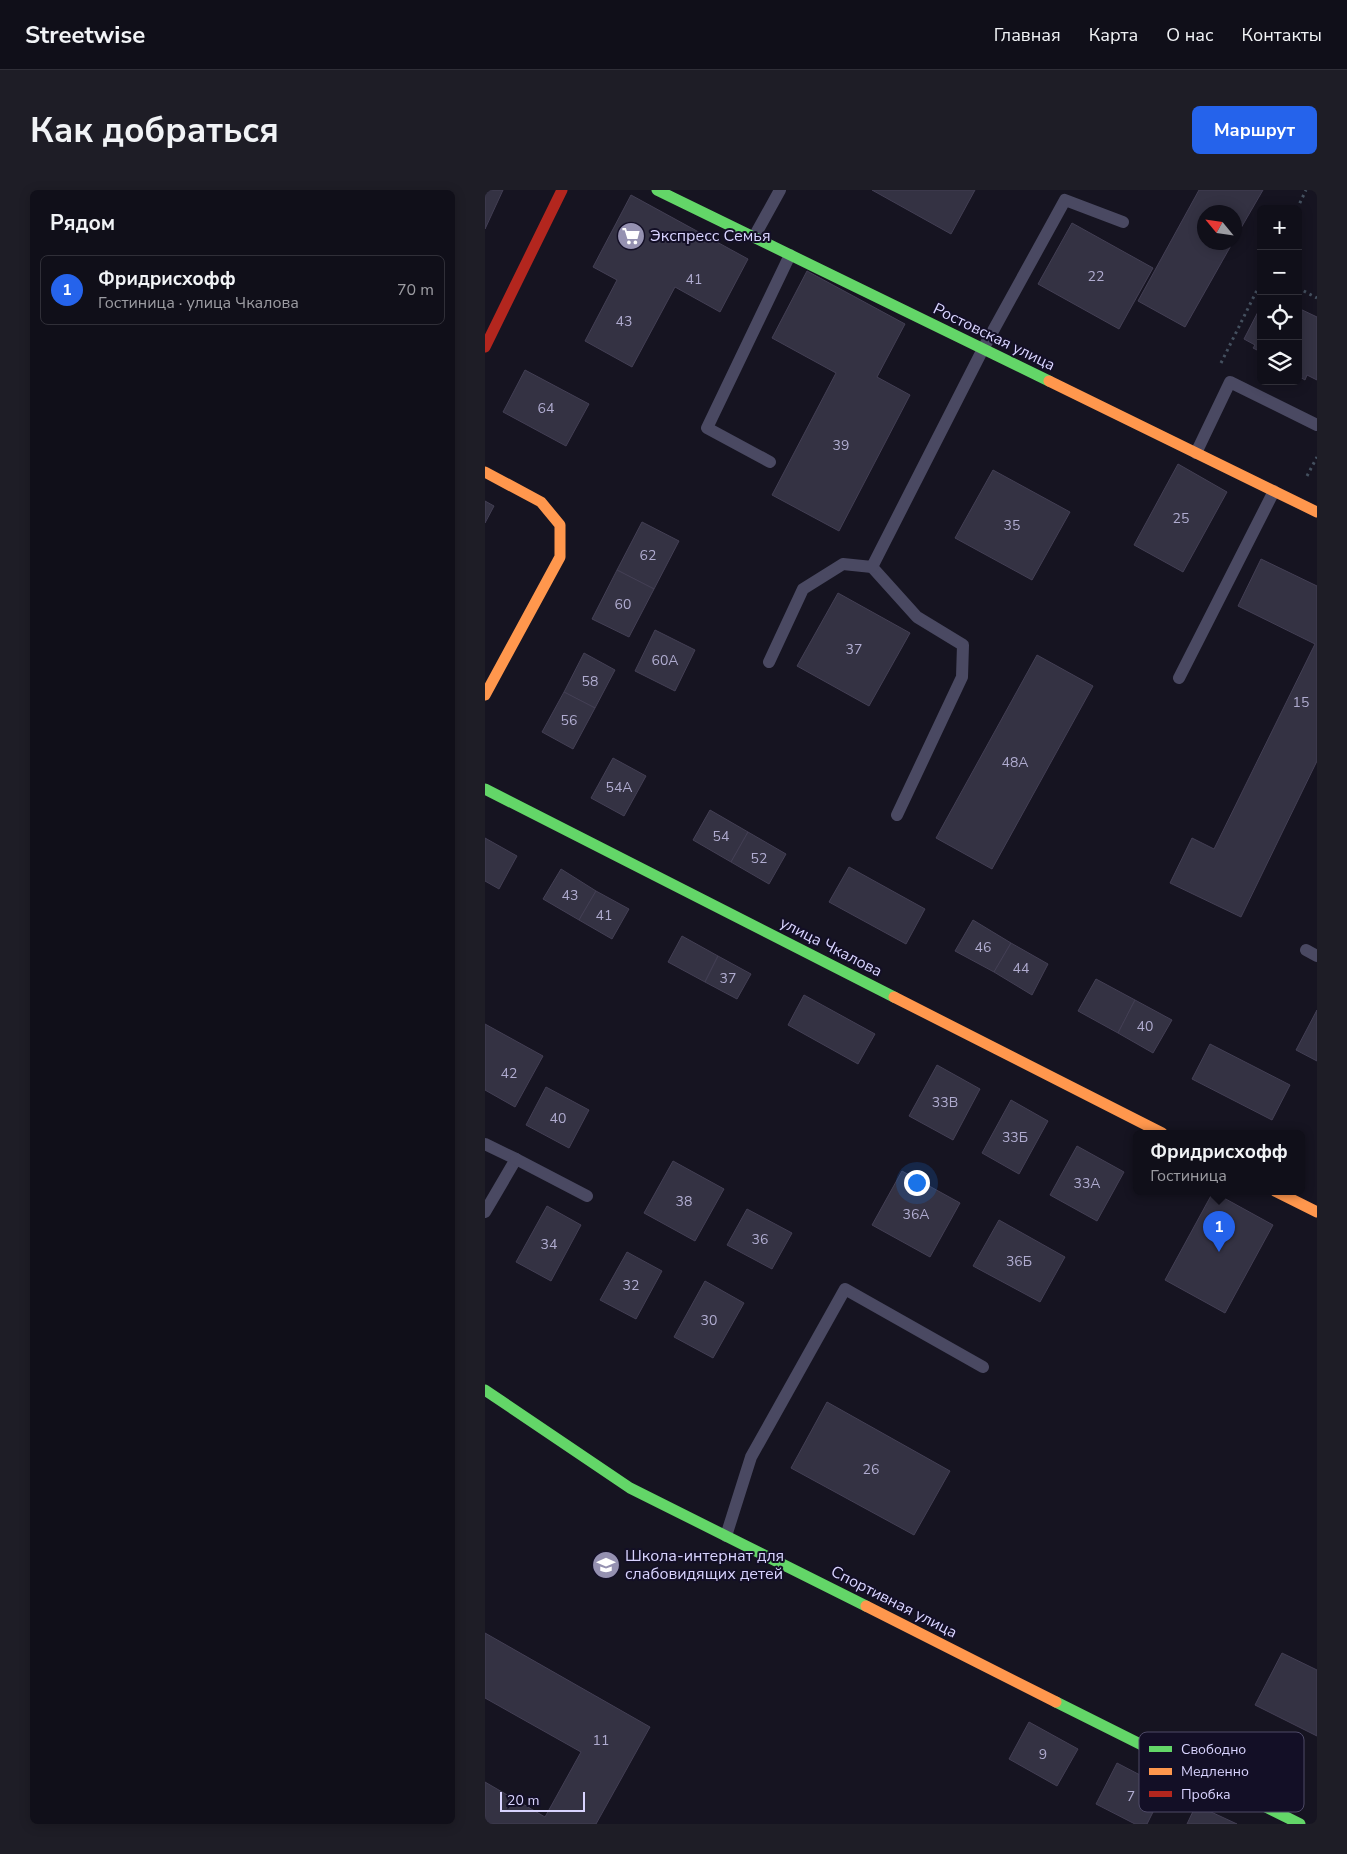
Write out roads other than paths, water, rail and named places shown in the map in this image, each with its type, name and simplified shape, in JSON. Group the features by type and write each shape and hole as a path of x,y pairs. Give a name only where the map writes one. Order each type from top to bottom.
{"street":[{"path":"485,347 562,190"},
{"name":"Ростовская улица","path":"657,190 1317,512"},
{"path":"485,472 541,502 560,525 560,557 485,695"},
{"name":"улица Чкалова","path":"485,789 1156,1130"},
{"path":"1283,1195 1317,1212"},
{"name":"Спортивная улица","path":"485,1390 630,1488 1139,1743"},
{"name":"Спортивная улица","path":"1276,1812 1300,1824"}],"lane":[{"path":"754,237 780,190"},
{"path":"872,567 983,349 1065,200 1123,222"},
{"path":"770,462 707,428 789,254"},
{"path":"1196,453 1230,382 1317,425"},
{"path":"1179,678 1274,491"},
{"path":"769,662 803,590 843,564 872,567 917,617 963,646 962,677 897,815"},
{"path":"485,1144 587,1196"},
{"path":"485,1212 516,1159"},
{"path":"726,1536 751,1457 845,1289 983,1367"}],"place":[{"name":"Экспресс Семья","path":"631,236"},
{"name":"Фридрисхофф","path":"1219,1252"},
{"name":"Школа-интернат для слабовидящих детей","path":"606,1565"}]}
